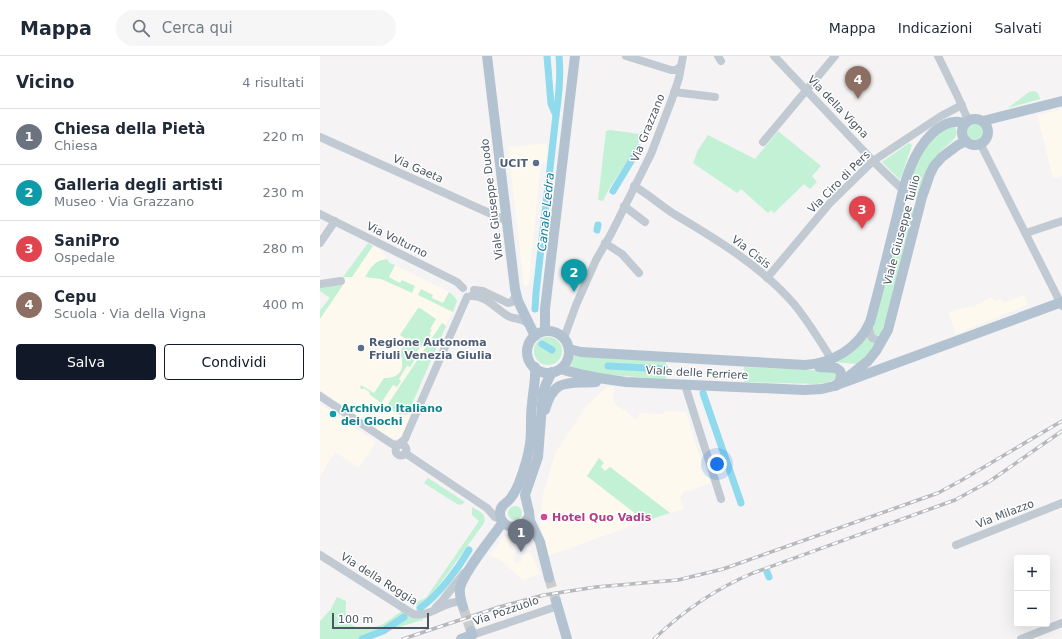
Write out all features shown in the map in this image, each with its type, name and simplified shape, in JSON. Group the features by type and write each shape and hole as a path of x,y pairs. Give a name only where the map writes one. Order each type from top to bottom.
{"main road":[{"name":"Viale Giuseppe Duodo","path":"486,56 516,295 535,336"},
{"path":"545,331 545,309 576,58"},
{"path":"983,121 1062,101"},
{"path":"975,118 983,121 987,126 988,134 984,141 972,144 966,141 962,131 967,121 975,118"},
{"name":"Viale Giuseppe Tullio","path":"832,360 854,344 868,325 903,190 911,165 919,151 934,132 944,125 952,122 967,121"},
{"name":"Viale Giuseppe Tullio","path":"860,369 868,361 888,330 922,197 930,174 934,166 942,157 966,141"},
{"name":"Viale delle Ferriere","path":"556,371 571,372 626,382 809,390 822,389 834,386 1061,303"},
{"path":"540,436 543,392 546,384 556,371 567,362 569,353 569,349 564,338 553,331 545,331 535,336 530,342 528,350 530,361 535,368 544,372 556,371"},
{"name":"Viale delle Ferriere","path":"569,349 581,352 805,365 832,360"},
{"path":"805,365 836,368 840,371 842,376 834,386"},
{"path":"535,368 536,380 532,404 528,456 518,484 509,500 501,508 500,514 503,521 510,527 518,527 525,524 529,512 525,494 536,463 547,404 552,393 565,383 594,382 608,379"},
{"name":"Viale delle Ferriere","path":"834,386 860,369"},
{"path":"509,500 515,499 525,503 540,542 549,578"},
{"path":"462,604 460,594 461,584 503,521"},
{"path":"557,603 567,639"},
{"name":"Via Pozzuolo","path":"461,639 471,633"}],"street":[{"path":"626,56 671,70 676,70 681,66"},
{"name":"Via Grazzano","path":"564,338 588,276 651,154 674,92 683,56"},
{"name":"Via della Vigna","path":"774,56 903,190"},
{"path":"763,142 835,56"},
{"path":"938,56 962,105 967,121"},
{"path":"674,92 715,97"},
{"name":"Via Ciro di Pers","path":"766,278 830,203 874,161 941,116 962,105"},
{"name":"Via Gaeta","path":"320,136 507,221"},
{"path":"980,143 1061,303"},
{"name":"Via Cisis","path":"634,186 740,256 766,278 794,304 832,360"},
{"path":"624,206 645,222"},
{"name":"Via Volturno","path":"320,214 457,282 463,288 469,285 472,287 470,294"},
{"path":"320,243 335,221"},
{"path":"1026,233 1062,221"},
{"path":"605,243 622,254 639,273"},
{"path":"320,284 341,281"},
{"name":"Via Volturno","path":"470,294 483,291 508,303 512,302 516,295"},
{"path":"398,445 405,439 470,294"},
{"name":"Via Volturno","path":"470,294 482,298 496,306 510,317 523,319 529,325"},
{"path":"868,325 872,338 882,340"},
{"path":"685,385 721,499"},
{"path":"320,396 392,444 404,446 406,449 405,452 487,508 493,515 503,521"},
{"name":"Via Milazzo","path":"956,545 1062,504"},
{"path":"487,508 501,508"},
{"name":"Via della Roggia","path":"320,555 408,612 418,615 452,602 462,604"},
{"name":"Via della Roggia","path":"428,612 442,601 465,571 472,566"},
{"name":"Via Pozzuolo","path":"471,633 557,603"},
{"path":"1021,639 1062,623"}],"shaded area":[{"path":"1062,109 1062,176 1053,178 1037,115"},
{"path":"547,143 547,161 542,162 539,178 529,285 524,286 508,147"},
{"path":"368,243 382,251 391,263 449,292 457,301 409,411 409,425 400,439 386,436 320,390 320,310 330,298 320,291 343,277"},
{"path":"1024,295 1028,305 956,334 948,313 975,306 992,297 994,301 1001,299 1003,303"},
{"path":"607,387 614,387 613,402 636,419 640,413 664,414 665,411 686,412 696,446 711,483 683,493 680,498 684,509 670,513 610,467 606,471 601,467 587,476 645,521 548,556 540,523 542,498 555,453 588,404"},
{"path":"320,404 376,442 359,468 335,452 320,477"},
{"path":"505,535 512,541 508,547 514,551 514,562 521,562 522,556 527,553 531,554 540,574 523,580 499,559 490,556"}],"green space":[{"path":"1034,91 1038,93 1040,99 1008,108 1029,92"},
{"path":"975,122 981,125 984,131 981,137 975,140 969,137 966,131 969,125"},
{"path":"645,127 648,128 603,201 598,200 606,131 610,130 639,134"},
{"path":"955,127 957,132 955,138 941,150 936,157 918,194 913,194 909,189 909,184 920,155 942,129"},
{"path":"778,131 821,166 812,176 817,182 810,189 804,184 774,213 771,210 768,213 741,189 737,193 693,163 698,150 708,135 755,159"},
{"path":"909,143 912,145 900,180 882,162"},
{"path":"911,205 914,210 886,318 881,334 876,336 871,328 904,206"},
{"path":"368,243 373,246 352,277 343,277"},
{"path":"387,259 390,263 395,265 389,277 400,283 402,280 415,286 412,293 381,279 365,277 376,262"},
{"path":"343,285 320,319 320,310 330,298 320,291 320,287"},
{"path":"421,289 433,295 432,298 443,303 449,292 457,301 453,312 418,295"},
{"path":"418,308 436,319 430,329 432,330 429,334 431,335 427,341 425,340 412,359 414,361 410,367 407,366 399,379 401,381 397,387 393,385 381,403 369,394 370,392 363,388 362,390 360,387 361,385 374,393 384,378 395,376 401,371 402,363 400,352 408,340 400,335"},
{"path":"442,323 446,326 409,411 407,415 400,415 386,407"},
{"path":"868,334 877,345 868,356 857,364 833,362"},
{"path":"548,337 558,341 562,351 558,361 548,365 538,361 534,351 538,341"},
{"path":"575,355 666,361 666,379 610,375 570,368"},
{"path":"744,367 835,371 837,378 826,383 816,384 744,382"},
{"path":"599,458 604,463 601,467 605,471 610,467 670,513 645,521 587,476"},
{"path":"428,478 465,502 461,505 457,504 424,483"},
{"path":"512,506 518,506 522,510 522,516 518,520 512,520 508,516 508,510"},
{"path":"472,507 480,511 483,515 485,520 484,523 432,595 420,604 415,605 410,603 413,599 419,601 426,598 479,521 472,515"},
{"path":"337,597 346,601 347,619 353,626 367,628 381,625 402,611 423,617 423,620 358,639 320,639 320,621 331,609"}],"waterway":[{"name":"Canale Ledra","path":"535,309 556,115 551,104 547,56"},
{"name":"Canale Ledra","path":"556,115 560,71 559,56"},
{"path":"613,191 639,148"},
{"path":"597,230 598,225"},
{"name":"Canale Ledra","path":"542,344 552,350"},
{"path":"608,366 665,369"},
{"path":"703,393 741,503"},
{"path":"420,608 434,597 447,582 469,550"},
{"path":"767,572 769,577"},
{"path":"362,639 383,631 404,617"}],"tunnel":[{"path":"549,578 556,601"},
{"path":"463,607 471,631"}],"railway":[{"path":"403,639 499,607 544,595 596,587 678,580 723,569 938,493 1062,421"},
{"path":"654,639 665,628 700,601 739,579 955,500 990,481 1062,431"}],"place":[{"name":"Cepu","path":"858,99"},
{"name":"UCIT","path":"536,163"},
{"name":"SaniPro","path":"862,229"},
{"name":"Galleria degli artisti","path":"574,292"},
{"name":"Regione Autonoma Friuli Venezia Giulia","path":"361,348"},
{"name":"Archivio Italiano dei Giochi","path":"333,414"},
{"name":"Hotel Quo Vadis","path":"544,517"},
{"name":"Chiesa della Pietà","path":"521,552"}]}
